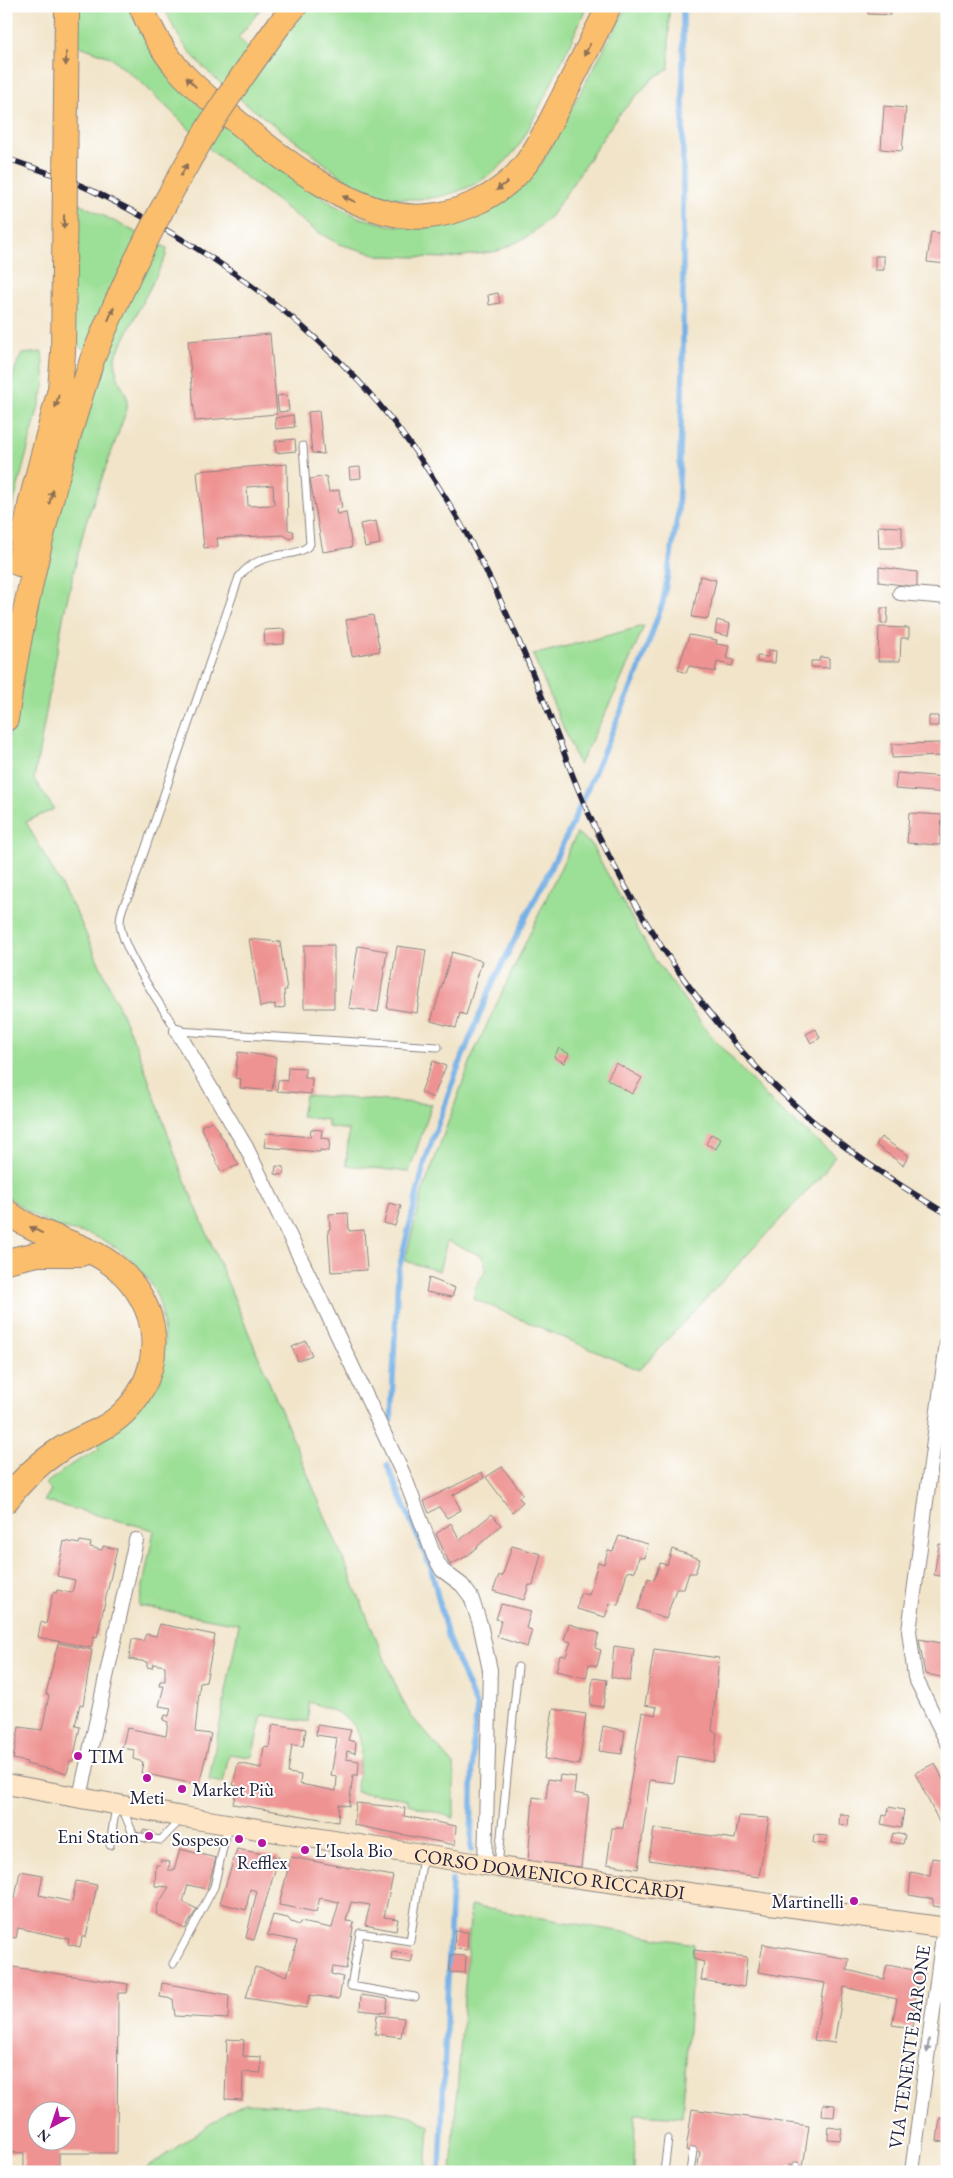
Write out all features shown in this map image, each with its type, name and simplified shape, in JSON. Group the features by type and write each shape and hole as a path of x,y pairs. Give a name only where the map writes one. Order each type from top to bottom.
{"highway":[{"path":"141,6 177,68 199,90 279,155 338,194 370,208 400,215 428,216 473,205 506,184 512,178 536,149 610,6"},
{"path":"6,719 26,604 39,544 70,427 92,360 132,266 210,125 279,25 295,6"},
{"path":"6,639 31,500 60,389 67,8"},
{"path":"6,1211 39,1232 70,1243 117,1268 128,1279 145,1305 152,1325 154,1343 152,1363 146,1382 136,1399 120,1418 58,1451 25,1478 6,1501"},
{"path":"6,1261 38,1254 97,1256"}],"main road":[{"name":"CORSO DOMENICO RICCARDI","path":"6,1784 183,1817 491,1866 945,1928"}],"street":[{"path":"900,593 947,597"},
{"path":"177,1031 246,1147 318,1294 405,1478 434,1556 442,1570 462,1585 471,1597 480,1624 490,1670 491,1866"},
{"path":"947,1342 909,1631 915,1677 947,1742"},
{"path":"80,1797 136,1540"},
{"name":"VIA TENENTE BARONE","path":"912,2172 945,1928"}],"lane":[{"path":"303,446 310,544 305,549 256,561 239,577 120,916 120,924 127,945 177,1031 438,1048"},
{"path":"491,1866 518,1667"},
{"path":"119,1805 134,1836 161,1840 183,1817"},
{"path":"110,1845 119,1805"},
{"path":"173,1964 214,1886 228,1824"},
{"path":"415,1997 351,1986 360,1932 410,1940 424,1855"},
{"path":"664,2172 668,2139"},
{"path":"690,2172 693,2151"}],"green space":[{"path":"74,6 129,6 134,19 222,123 334,205 358,217 388,225 427,228 517,190 542,163 627,6 669,6 669,69 653,78 617,117 551,216 529,236 498,251 449,258 382,256 339,244 316,231 213,152 143,84 110,57 72,43"},
{"path":"163,6 263,6 238,38 265,62 295,22 311,6 587,6 557,73 519,145 503,163 485,178 464,189 442,196 419,199 396,198 373,193 351,183 337,173 236,96 208,71 183,43"},
{"path":"72,200 167,248 166,256 115,357 117,376 127,397 127,409 85,525 64,613 34,779 54,809 26,822 77,914 138,1050 181,1171 401,1698 411,1716 454,1765 454,1818 408,1804 408,1800 403,1798 356,1792 360,1757 358,1733 343,1716 309,1702 308,1722 262,1715 252,1757 229,1754 223,1783 209,1780 239,1624 139,1606 154,1530 44,1501 51,1490 45,1484 72,1464 99,1449 96,1443 165,1343 161,1310 156,1293 133,1261 101,1239 89,1234 62,1228 40,1219 6,1195 6,752 18,682 43,564 103,361 70,341"},
{"path":"42,352 45,383 6,532 5,465 10,390 15,369 22,354"},
{"path":"644,626 618,687 579,765 533,655"},
{"path":"577,833 591,844 653,957 707,1031 774,1105 835,1156 823,1174 639,1370 474,1299 475,1288 486,1270 482,1256 447,1241 439,1271 405,1261 422,1193 474,1052"},
{"path":"305,1095 432,1104 409,1172 346,1165 349,1130 328,1127 328,1120 301,1117"},
{"path":"471,1906 694,1944 682,2117 635,2114 634,2172 451,2172"},
{"path":"246,2103 386,2111 412,2116 429,2126 426,2172 141,2172 226,2113"}],"building":[{"path":"868,6 890,6 890,15 868,14"},
{"path":"884,106 906,108 902,151 881,149"},
{"path":"931,232 947,234 947,264 927,262"},
{"path":"875,256 884,256 884,270 875,270"},
{"path":"498,293 500,303 489,305 488,295"},
{"path":"270,334 277,414 195,421 188,341"},
{"path":"287,395 289,411 279,412 277,396"},
{"path":"319,411 324,454 312,453 308,412"},
{"path":"293,415 295,427 276,429 275,418"},
{"path":"295,439 296,451 276,453 275,441"},
{"path":"287,464 288,530 293,531 294,536 290,539 284,535 217,538 218,546 204,548 197,471","holes":["273,485 274,505 248,506 247,487"]},
{"path":"360,467 361,478 350,479 349,468"},
{"path":"326,476 329,492 339,490 342,508 336,509 337,514 346,512 352,547 323,552 310,479"},
{"path":"376,521 380,544 365,547 360,524"},
{"path":"878,526 902,527 902,548 879,548"},
{"path":"879,567 917,572 917,587 879,582"},
{"path":"700,576 716,580 708,619 692,617"},
{"path":"881,608 888,608 887,623 881,624"},
{"path":"373,615 380,651 352,656 346,620"},
{"path":"717,620 730,624 728,636 715,633"},
{"path":"879,627 909,628 909,638 901,638 900,661 878,661"},
{"path":"284,629 284,644 265,645 264,630"},
{"path":"689,635 717,640 716,644 729,646 726,658 734,660 732,666 717,662 715,672 689,666 686,673 678,670"},
{"path":"768,650 776,651 775,663 757,662 757,656 768,657"},
{"path":"943,652 947,653 947,676 943,676"},
{"path":"820,657 829,658 829,668 811,667 811,661 819,661"},
{"path":"943,678 947,678 947,687 943,687"},
{"path":"929,716 938,716 938,726 929,726"},
{"path":"942,743 942,756 892,758 892,744"},
{"path":"897,773 945,777 947,793 895,789"},
{"path":"909,813 942,815 940,845 907,843"},
{"path":"249,939 280,942 287,990 284,990 285,1007 275,1009 275,1004 260,1007"},
{"path":"304,945 334,945 334,1008 304,1008"},
{"path":"358,946 387,951 378,1012 349,1008"},
{"path":"397,946 426,950 417,1013 387,1008"},
{"path":"452,952 482,961 466,1015 460,1013 456,1028 431,1021"},
{"path":"816,1029 820,1038 811,1043 806,1034"},
{"path":"559,1048 569,1054 564,1063 554,1057"},
{"path":"238,1052 276,1057 272,1091 240,1088 241,1079 235,1078"},
{"path":"433,1061 446,1066 433,1098 421,1092"},
{"path":"616,1063 642,1078 632,1094 607,1079"},
{"path":"288,1067 305,1068 305,1078 312,1078 311,1094 277,1091 278,1080 287,1081"},
{"path":"212,1121 239,1165 221,1172 201,1126"},
{"path":"311,1129 322,1130 321,1138 330,1139 329,1151 320,1150 320,1152 264,1147 266,1133 310,1137"},
{"path":"711,1134 721,1139 716,1149 706,1144"},
{"path":"881,1137 909,1156 903,1165 876,1145"},
{"path":"276,1166 284,1167 283,1175 275,1174"},
{"path":"389,1203 401,1206 395,1226 384,1223"},
{"path":"348,1213 349,1231 364,1230 367,1270 331,1272 328,1230 330,1229 329,1214"},
{"path":"429,1278 455,1288 452,1297 426,1292"},
{"path":"306,1341 312,1355 298,1361 292,1347"},
{"path":"502,1467 523,1494 519,1498 523,1502 512,1512 486,1477"},
{"path":"482,1472 484,1478 453,1495 461,1510 447,1518 439,1507 429,1513 424,1501"},
{"path":"492,1514 501,1525 467,1556 450,1565 436,1534 451,1523 460,1540"},
{"path":"619,1536 648,1544 645,1558 639,1557 635,1571 627,1572 618,1605 610,1604 605,1617 577,1609 580,1593 589,1595 598,1562 604,1564 608,1550 613,1551"},
{"path":"64,1541 79,1544 80,1541 91,1543 90,1547 102,1550 103,1546 117,1549 97,1637 94,1636 91,1648 38,1637 41,1622 46,1624 53,1592 56,1593 57,1590 72,1593 75,1580 57,1576"},
{"path":"939,1544 947,1545 947,1577 934,1575"},
{"path":"512,1546 541,1554 533,1585 529,1585 524,1600 493,1591 499,1575 502,1577"},
{"path":"672,1549 700,1559 695,1573 689,1573 684,1589 676,1589 666,1619 638,1609 648,1578 654,1580 660,1563 667,1565"},
{"path":"501,1604 531,1611 526,1628 532,1630 527,1647 497,1637 501,1620 496,1619"},
{"path":"160,1624 215,1635 206,1682 200,1683 195,1732 211,1734 199,1785 141,1773 143,1762 133,1759 134,1750 122,1748 127,1728 166,1736 168,1722 163,1720 165,1715 169,1716 171,1708 159,1706 164,1686 159,1686 160,1681 165,1681 165,1666 153,1664 152,1668 147,1667 147,1662 129,1659 132,1639 143,1641 146,1634 156,1636"},
{"path":"569,1624 599,1633 595,1648 601,1650 597,1666 589,1664 586,1678 556,1671 560,1655 566,1656 571,1642 564,1640"},
{"path":"919,1639 947,1644 947,1678 925,1674"},
{"path":"58,1643 92,1650 83,1705 80,1704 75,1726 80,1727 73,1761 70,1761 67,1773 26,1764 27,1762 13,1759 19,1727 42,1730 49,1695 46,1694"},
{"path":"614,1646 634,1649 630,1681 611,1677"},
{"path":"654,1649 719,1658 712,1731 717,1733 714,1762 678,1756 674,1783 650,1780 638,1869 607,1864 612,1828 623,1828 642,1712 655,1715 657,1707 645,1705"},
{"path":"593,1678 607,1680 603,1707 590,1705"},
{"path":"553,1709 586,1714 579,1765 545,1759"},
{"path":"273,1724 306,1729 303,1746 292,1745 288,1773 301,1775 300,1784 336,1791 337,1777 331,1776 337,1738 316,1735 317,1725 351,1730 348,1740 356,1742 355,1753 347,1751 346,1759 359,1761 358,1775 353,1775 349,1806 339,1804 338,1822 233,1804 237,1786 233,1785 238,1763 261,1768 264,1747 269,1748"},
{"path":"603,1726 625,1731 622,1754 599,1751"},
{"path":"935,1763 947,1788 947,1833 945,1834 915,1773"},
{"path":"560,1775 576,1777 574,1793 589,1796 581,1867 528,1861 533,1797 546,1799 548,1779 559,1781"},
{"path":"356,1803 405,1808 404,1816 456,1826 455,1845 354,1825"},
{"path":"889,1807 904,1810 901,1828 881,1824 883,1815 887,1816"},
{"path":"840,1813 849,1816 848,1826 839,1825"},
{"path":"739,1816 769,1818 759,1877 649,1860 654,1828 735,1839"},
{"path":"143,1830 153,1832 151,1843 141,1841"},
{"path":"893,1833 905,1835 903,1844 891,1842"},
{"path":"814,1835 827,1836 826,1844 813,1843"},
{"path":"180,1849 216,1858 207,1889 188,1885 183,1902 197,1909 185,1929 156,1914 158,1904 169,1887 155,1886 156,1865 160,1865 161,1860 170,1862 168,1870 174,1870"},
{"path":"237,1849 279,1857 254,1940 246,1938 257,1891 250,1889 246,1910 220,1903"},
{"path":"291,1857 393,1876 384,1917 398,1919 396,1931 365,1925 370,1905 351,1902 346,1921 354,1922 346,1969 333,1967 331,1974 343,1977 339,1999 310,1995 306,2008 246,1998 255,1967 287,1976 297,1941 267,1935 273,1915 288,1918 291,1922 299,1925 300,1922 332,1928 339,1902 320,1898 316,1912 279,1905"},
{"path":"932,1858 947,1860 947,1908 933,1906 933,1899 909,1895 911,1872 930,1876"},
{"path":"20,1871 43,1875 39,1895 72,1902 76,1881 97,1885 86,1937 82,1937 80,1947 68,1944 69,1939 18,1928 16,1938 6,1936 6,1910 9,1897 15,1898"},
{"path":"455,1931 468,1932 467,1950 454,1949"},
{"path":"763,1944 849,1959 847,1970 884,1979 887,1965 925,1972 923,1986 917,1985 912,2028 892,2025 897,1999 844,1987 834,2043 814,2040 825,1983 758,1972"},
{"path":"694,1950 747,1957 744,1987 701,1980 704,1962 693,1959"},
{"path":"392,1952 413,1955 411,1963 391,1960"},
{"path":"451,1955 466,1956 465,1973 449,1972"},
{"path":"6,1966 128,1984 127,1993 118,1993 117,2153 59,2153 59,2172 24,2172 24,2153 6,2152"},
{"path":"162,1983 229,1995 228,2019 175,2016 173,1999 160,1997"},
{"path":"361,1995 388,1999 386,2013 360,2010"},
{"path":"377,2015 404,2018 401,2037 375,2034"},
{"path":"227,2039 244,2040 243,2056 261,2057 261,2073 243,2072 242,2100 225,2099"},
{"path":"823,2104 835,2105 834,2117 822,2116"},
{"path":"692,2109 809,2126 803,2167 789,2165 788,2172 697,2172 700,2152 686,2150"},
{"path":"940,2118 947,2118 947,2142 937,2141"},
{"path":"829,2127 842,2129 840,2140 828,2139"}],"waterway":[{"path":"391,1420 398,1273 425,1161 456,1073 490,989 569,831 638,672 663,602 678,513 683,370 683,6"},
{"path":"387,1465 431,1568 448,1638 477,1708 473,1746 471,1850"},
{"path":"440,2172 452,1880"}],"railway":[{"path":"6,158 95,192 185,241 229,270 270,300 309,333 346,368 381,406 432,476 468,536 514,630 581,796 609,856 661,945 690,987 722,1028 792,1102 831,1136 859,1157 947,1214"}],"place":[{"name":"TIM","path":"78,1756"},
{"name":"Meti","path":"147,1778"},
{"name":"Market Più","path":"182,1789"},
{"name":"Eni Station","path":"149,1836"},
{"name":"Sospeso","path":"239,1839"},
{"name":"Refflex","path":"262,1843"},
{"name":"L'Isola Bio","path":"305,1850"},
{"name":"Martinelli","path":"854,1901"}]}
